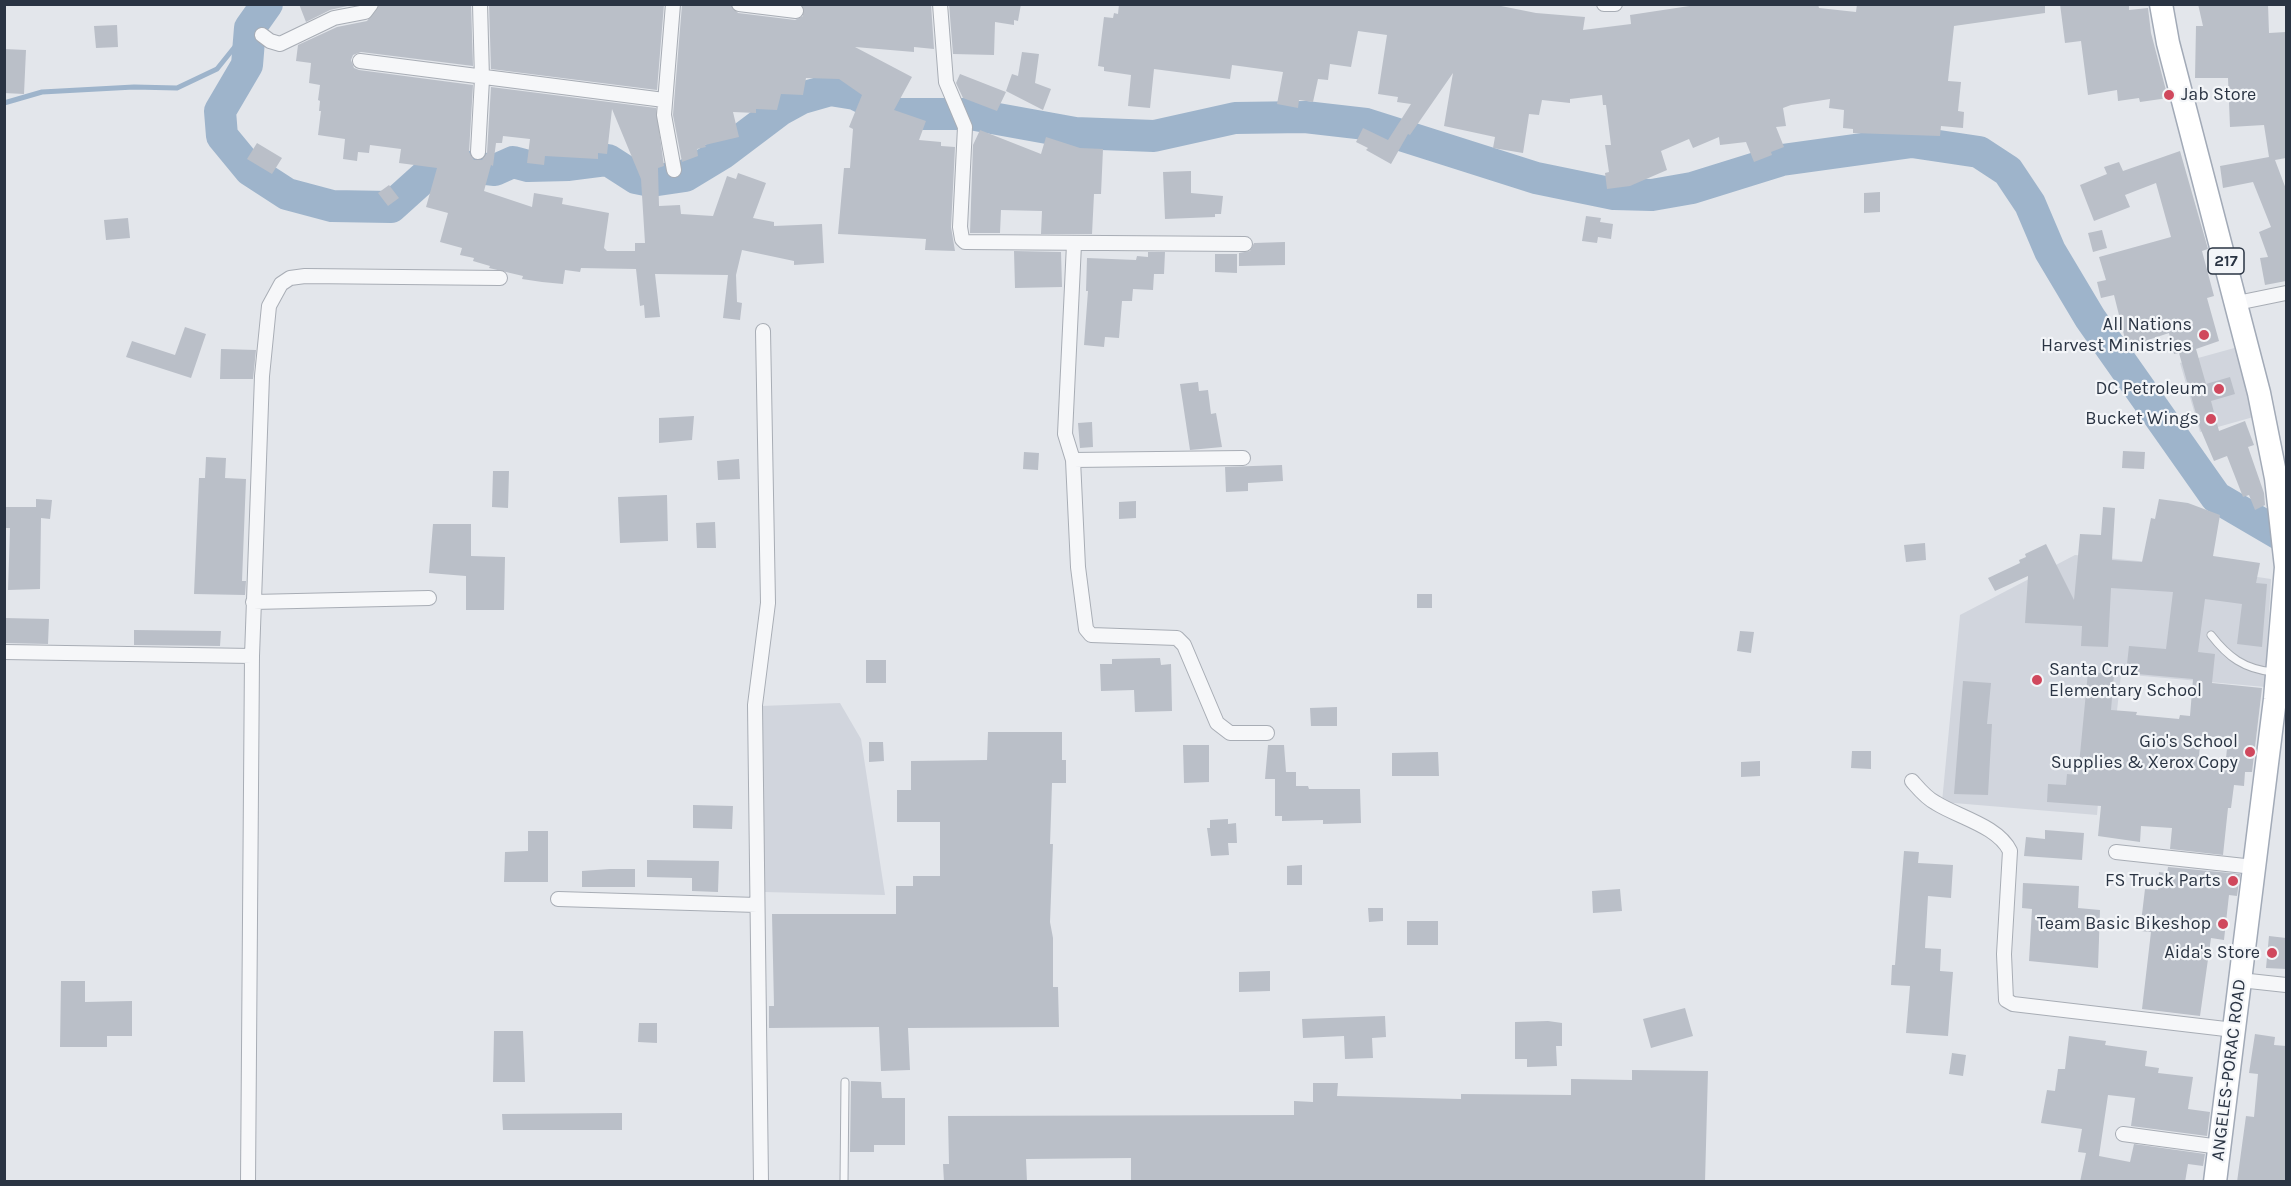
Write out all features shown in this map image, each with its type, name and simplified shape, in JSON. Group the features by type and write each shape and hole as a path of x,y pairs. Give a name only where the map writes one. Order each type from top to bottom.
{"main road":[{"name":"ANGELES-PORAC ROAD","path":"2160,4 2168,43 2259,393 2282,511 2286,567 2284,622 2277,672 2281,700 2254,867 2215,1182"}],"street":[{"path":"262,35 280,44 334,18 365,12 371,4"},
{"path":"478,152 482,79 480,4"},
{"path":"673,4 664,100 666,129 674,170"},
{"path":"739,4 796,11"},
{"path":"940,4 946,82 964,127 960,227 962,239 970,243 1245,244"},
{"path":"1604,4 1615,4"},
{"path":"360,61 482,79 664,100"},
{"path":"1074,244 1065,434 1073,460 1078,567 1086,629 1091,635 1177,638 1187,653 1217,723 1230,734 1267,733"},
{"path":"248,1182 252,656 262,376 269,306 274,292 290,278 305,276 500,278"},
{"path":"2237,303 2286,294"},
{"path":"761,1182 755,705 768,603 763,331"},
{"path":"1073,460 1243,458"},
{"path":"254,602 429,598"},
{"path":"4,652 252,656"},
{"path":"1912,781 1937,804 1997,836 2006,843 2010,851 2004,954 2006,1000 2013,1004 2234,1030"},
{"path":"2116,852 2254,867"},
{"path":"558,899 757,905"},
{"path":"2240,980 2286,985"},
{"path":"2123,1134 2220,1148"}],"lane":[{"path":"2211,635 2226,655 2259,670 2277,672"},
{"path":"844,1182 845,1082"}],"shaded area":[{"path":"2238,347 2257,416 2200,432 2180,363"},
{"name":"Santa Cruz Elementary School","path":"2075,555 2170,564 2271,579 2265,687 2121,674 2116,720 2105,719 2097,815 1942,802 1960,615"},
{"path":"840,703 861,739 885,895 764,892 761,706"}],"building":[{"path":"299,4 356,4 330,10 306,22"},
{"path":"380,4 471,4 473,66 361,52 353,55 351,60 354,68 359,70 473,85 469,152 474,160 482,160 487,153 491,87 656,108 664,166 658,168 659,206 680,205 681,214 713,216 727,176 736,179 738,173 766,183 753,218 774,222 774,226 822,224 824,263 794,265 794,261 742,250 736,275 737,302 742,303 740,320 723,318 728,275 655,274 660,317 645,318 644,305 640,306 636,269 581,268 580,272 565,270 563,284 522,279 523,276 489,268 490,266 473,261 474,258 460,255 462,248 440,242 448,213 426,207 437,168 399,163 401,149 370,145 369,153 358,152 357,161 343,159 345,139 318,135 321,111 319,111 320,101 318,100 320,85 309,83 311,63 296,61 298,45 337,27 367,21","holes":["612,109 641,179 645,243 635,243 635,251 607,251 604,248 609,213 562,204 563,198 534,193 532,207 484,191 491,165 493,166 496,143 502,143 503,136 530,139 527,163 544,165 545,156 598,159 598,153 607,154"]},
{"path":"489,4 664,4 657,90 491,69"},
{"path":"730,4 738,13 795,20 803,16 802,4 931,4 934,49 914,47 914,52 855,47 912,77 894,110 926,121 919,140 941,142 941,146 955,147 951,227 955,251 925,250 926,239 838,234 844,168 850,168 853,129 849,127 862,95 839,79 806,78 803,95 781,94 777,110 756,109 756,113 733,112 739,137 705,145 706,147 697,149 698,156 682,162 673,115 682,5"},
{"path":"949,4 1021,4 1018,21 1014,20 1014,25 995,22 994,55 953,54"},
{"path":"1119,4 1491,4 1536,13 1585,17 1583,30 1631,24 1630,15 1696,5 1818,4 1819,8 1856,12 1857,4 2045,4 2045,13 1954,26 1948,81 1961,82 1958,111 1964,112 1963,128 1941,126 1940,136 1853,133 1853,129 1843,128 1844,110 1829,108 1830,99 1791,105 1783,108 1786,126 1776,127 1784,147 1771,152 1772,155 1754,162 1746,142 1720,145 1719,137 1693,148 1689,139 1661,151 1667,170 1630,186 1607,189 1605,173 1609,172 1605,145 1611,145 1606,105 1603,105 1602,95 1570,99 1570,103 1542,100 1539,115 1529,114 1523,153 1493,148 1495,137 1444,126 1453,73 1410,135 1408,134 1391,164 1366,150 1368,148 1356,142 1363,128 1388,140 1411,104 1397,102 1398,97 1378,94 1387,35 1358,31 1351,67 1330,64 1328,80 1318,79 1313,102 1299,100 1298,108 1277,104 1283,72 1232,65 1230,79 1154,69 1150,108 1128,106 1131,75 1104,71 1104,67 1098,66 1104,17 1113,18 1114,13 1118,14"},
{"path":"2060,4 2129,4 2129,10 2148,8 2151,33 2168,98 2140,102 2139,98 2118,101 2117,90 2088,95 2081,41 2065,43"},
{"path":"2198,4 2268,4 2269,33 2286,32 2286,158 2275,160 2286,189 2286,281 2265,285 2260,258 2268,257 2259,232 2271,227 2253,182 2223,188 2220,166 2269,157 2264,125 2230,127 2228,78 2195,78 2196,26 2203,26"},
{"path":"117,25 118,47 96,48 94,26"},
{"path":"4,49 26,50 24,94 4,93"},
{"path":"1022,52 1039,54 1035,83 1051,89 1043,110 1006,91 1012,74 1018,76"},
{"path":"960,74 1006,92 997,111 963,98 956,83"},
{"path":"980,130 1041,154 1046,137 1080,148 1103,149 1101,194 1094,194 1092,234 1041,234 1042,211 1001,210 1000,233 970,233 973,145"},
{"path":"257,143 282,158 272,174 247,159"},
{"path":"2180,151 2208,249 2202,251 2214,296 2207,298 2219,341 2196,349 2206,384 2230,377 2235,394 2211,401 2219,431 2245,421 2254,445 2248,447 2264,493 2265,505 2255,510 2249,495 2243,497 2227,456 2214,461 2200,428 2179,353 2174,354 2169,333 2127,347 2114,295 2101,298 2097,282 2106,280 2099,257 2171,237 2156,183 2125,195 2130,207 2094,221 2080,185 2107,174 2104,167 2119,162 2123,171"},
{"path":"1191,171 1191,193 1223,196 1221,214 1215,214 1215,217 1165,219 1163,172"},
{"path":"389,185 399,198 388,206 378,193"},
{"path":"1880,192 1880,212 1864,213 1864,193"},
{"path":"1586,216 1601,218 1600,222 1613,224 1611,239 1598,237 1597,243 1582,241"},
{"path":"128,218 130,238 106,240 104,220"},
{"path":"2102,230 2107,248 2093,252 2088,233"},
{"path":"1285,242 1285,265 1239,266 1239,253 1250,251 1254,243"},
{"path":"1014,251 1061,252 1062,287 1015,288"},
{"path":"1148,252 1165,252 1164,274 1154,274 1153,290 1133,289 1132,301 1122,301 1119,338 1105,337 1104,347 1084,345 1088,291 1086,291 1087,258 1136,260 1137,256 1148,257"},
{"path":"1215,254 1237,254 1237,273 1215,272"},
{"path":"185,327 206,334 191,378 126,357 132,341 175,355"},
{"path":"221,349 256,350 253,379 220,379"},
{"path":"1198,382 1199,391 1208,390 1211,414 1216,413 1222,447 1190,450 1180,384"},
{"path":"694,416 692,440 659,443 659,418"},
{"path":"1092,422 1093,447 1080,448 1078,423"},
{"path":"2123,451 2145,452 2144,469 2122,468"},
{"path":"1024,452 1039,453 1038,470 1023,469"},
{"path":"206,457 226,458 225,478 246,479 242,581 246,581 245,595 194,594 199,478 205,478"},
{"path":"739,459 740,479 718,480 717,461"},
{"path":"1282,465 1283,481 1248,483 1248,491 1226,492 1225,467"},
{"path":"493,471 509,471 508,508 492,507"},
{"path":"667,495 668,541 620,543 618,497"},
{"path":"36,499 52,500 50,519 41,518 40,589 8,590 10,528 4,528 4,507 36,507"},
{"path":"2159,499 2188,503 2220,515 2213,556 2260,563 2256,583 2267,584 2262,647 2237,644 2242,604 2205,599 2198,652 2215,654 2212,683 2262,688 2252,772 2245,772 2244,786 2234,785 2231,808 2228,808 2223,855 2170,849 2172,828 2141,826 2140,842 2098,836 2101,806 2047,802 2048,784 2066,785 2067,774 2078,775 2088,672 2114,674 2111,710 2179,719 2180,715 2190,716 2193,679 2126,673 2129,646 2166,649 2173,592 2111,588 2108,647 2081,646 2082,626 2025,623 2028,576 1995,591 1988,578 2020,563 2019,560 2026,557 2025,554 2046,544 2074,600 2080,534 2101,535 2103,507 2115,508 2112,560 2142,562 2151,518 2155,519","holes":["2201,736 2228,738 2225,769 2198,766"]},
{"path":"1136,501 1136,518 1119,519 1119,502"},
{"path":"715,522 716,548 697,548 696,523"},
{"path":"433,524 471,524 471,556 505,557 504,610 466,610 466,576 429,573"},
{"path":"1925,543 1926,560 1906,562 1904,545"},
{"path":"1417,594 1432,594 1432,608 1417,608"},
{"path":"4,618 49,619 48,644 4,643"},
{"path":"134,630 221,631 220,646 134,645"},
{"path":"1740,631 1754,632 1751,653 1737,651"},
{"path":"1160,658 1161,665 1171,664 1172,711 1135,712 1134,690 1101,691 1100,664 1112,664 1112,659"},
{"path":"866,660 886,660 886,683 866,683"},
{"path":"1963,681 1991,683 1987,724 1992,724 1988,795 1954,794"},
{"path":"1337,707 1337,726 1311,726 1310,708"},
{"path":"988,732 1062,732 1062,760 1066,760 1066,783 1052,783 1050,844 1053,844 1050,922 1053,938 1053,987 1058,987 1059,1027 908,1028 910,1070 881,1071 879,1027 769,1028 769,1006 774,1006 772,914 896,914 896,886 913,886 913,876 940,876 940,822 897,822 897,790 911,790 911,761 987,760"},
{"path":"869,742 883,742 884,761 869,762"},
{"path":"1183,745 1209,745 1209,782 1184,783"},
{"path":"1268,745 1284,745 1286,772 1296,772 1296,786 1308,786 1309,789 1360,789 1361,823 1323,824 1323,820 1282,821 1282,816 1275,816 1275,779 1265,779"},
{"path":"1852,751 1871,751 1871,769 1851,768"},
{"path":"1438,752 1439,776 1392,776 1392,753"},
{"path":"1760,761 1760,776 1741,777 1741,762"},
{"path":"693,805 733,806 732,829 693,828"},
{"path":"1228,819 1228,824 1236,823 1237,843 1228,843 1229,855 1211,856 1207,828 1210,828 1210,820"},
{"path":"2045,830 2084,833 2082,860 2024,856 2026,837 2045,839"},
{"path":"528,831 548,831 548,882 504,882 505,852 528,851"},
{"path":"1904,851 1919,852 1918,863 1953,865 1951,898 1928,896 1925,948 1941,949 1940,971 1953,972 1948,1036 1906,1033 1910,986 1891,985 1892,965 1895,965"},
{"path":"647,860 719,861 718,892 692,891 692,878 647,877"},
{"path":"1302,865 1302,885 1287,885 1287,866"},
{"path":"2168,867 2240,874 2237,896 2229,895 2224,940 2211,938 2200,1016 2142,1009 2151,932 2140,931 2145,889 2158,890 2159,872 2167,873"},
{"path":"635,869 635,887 582,887 582,871"},
{"path":"2023,883 2079,886 2078,908 2100,910 2098,968 2029,961 2032,909 2022,908"},
{"path":"1620,889 1622,911 1593,913 1592,891"},
{"path":"1368,908 1383,908 1383,921 1369,922"},
{"path":"1407,921 1438,921 1438,945 1407,945"},
{"path":"2269,936 2286,938 2286,969 2266,968"},
{"path":"1270,971 1270,991 1239,992 1239,972"},
{"path":"61,981 85,981 85,1002 132,1001 132,1036 107,1036 107,1047 60,1047"},
{"path":"1685,1008 1693,1036 1651,1048 1643,1019"},
{"path":"1385,1016 1386,1037 1372,1038 1373,1058 1345,1059 1344,1036 1303,1038 1302,1019"},
{"path":"1515,1022 1562,1023 1562,1046 1556,1046 1557,1066 1527,1067 1527,1059 1515,1059"},
{"path":"639,1023 657,1023 657,1043 638,1042"},
{"path":"494,1031 523,1031 525,1082 493,1082"},
{"path":"2255,1034 2275,1037 2274,1045 2286,1046 2286,1182 2237,1182 2246,1116 2254,1117 2258,1074 2249,1073"},
{"path":"2069,1036 2106,1041 2105,1045 2147,1051 2145,1066 2159,1068 2158,1073 2193,1077 2188,1109 2210,1112 2207,1136 2131,1126 2135,1098 2108,1095 2099,1156 2130,1162 2134,1144 2205,1154 2203,1166 2188,1164 2185,1182 2080,1182 2086,1153 2078,1152 2082,1129 2041,1123 2047,1090 2055,1091 2058,1069 2065,1069"},
{"path":"1952,1053 1966,1055 1963,1076 1949,1074"},
{"path":"1632,1070 1708,1071 1705,1182 1131,1182 1131,1158 1026,1159 1027,1182 944,1182 943,1164 949,1164 948,1116 1294,1115 1294,1101 1313,1102 1313,1083 1338,1083 1337,1096 1461,1099 1461,1094 1571,1095 1571,1079 1632,1080"},
{"path":"851,1081 881,1082 882,1098 905,1098 905,1145 874,1145 874,1152 850,1152"},
{"path":"622,1113 622,1130 503,1130 502,1114"}],"waterway":[{"path":"267,4 250,28 247,65 220,111 222,136 250,170 287,194 332,206 391,207 431,171 460,166 495,170 513,162 528,166 569,165 608,160 636,178 651,181 685,176 723,153 780,110 802,98 830,90 855,94 895,114 970,114 1075,133 1154,136 1235,118 1305,117 1366,124 1536,178 1614,194 1652,195 1692,188 1782,160 1912,142 1979,152 2008,171 2030,204 2050,251 2090,318 2216,497 2286,538"},
{"path":"4,103 42,92 134,87 177,88 217,69 250,28"}],"place":[{"name":"Jab Store","path":"2169,95"},
{"name":"All Nations Harvest Ministries","path":"2204,335"},
{"name":"DC Petroleum","path":"2219,389"},
{"name":"Bucket Wings","path":"2211,419"},
{"name":"Santa Cruz Elementary School","path":"2037,680"},
{"name":"Gio's School Supplies & Xerox Copy","path":"2250,752"},
{"name":"FS Truck Parts","path":"2233,881"},
{"name":"Team Basic Bikeshop","path":"2223,924"},
{"name":"Aida's Store","path":"2272,953"}]}
